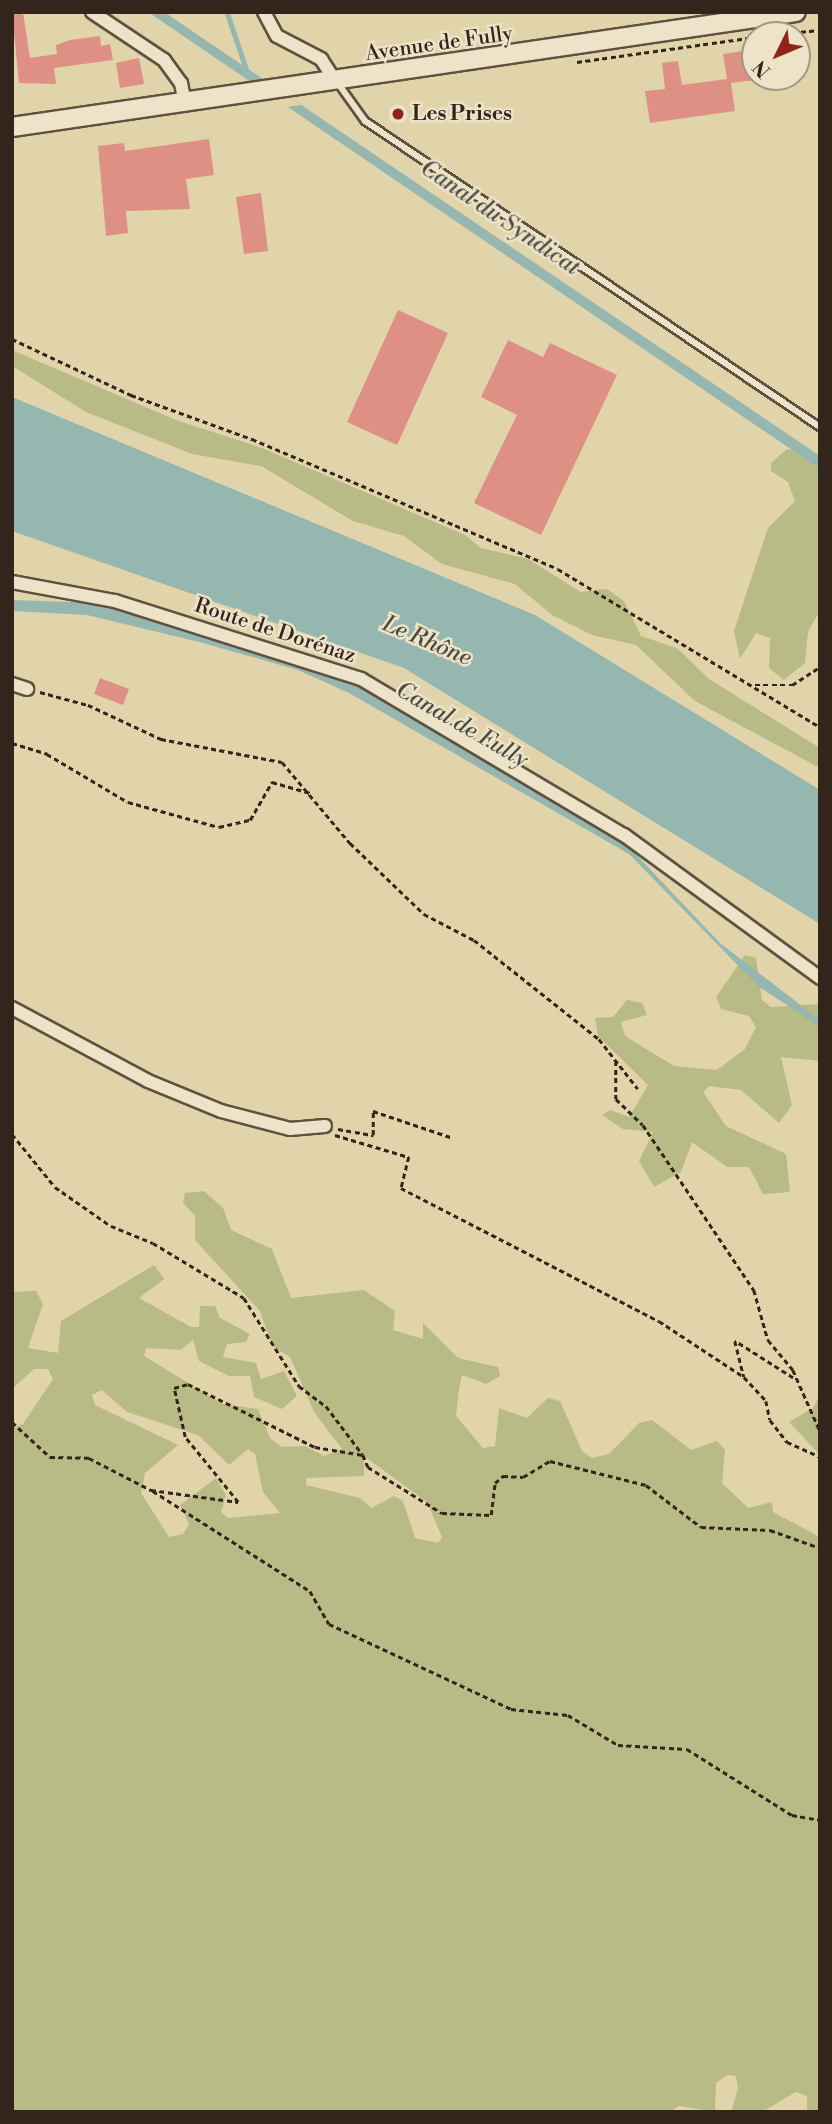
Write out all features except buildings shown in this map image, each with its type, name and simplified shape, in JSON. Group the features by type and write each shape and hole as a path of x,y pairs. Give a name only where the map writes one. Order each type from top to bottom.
{"main road":[{"name":"Avenue de Fully","path":"186,104 796,12"},
{"path":"12,127 186,104"}],"street":[{"path":"92,12 164,60 181,83 186,104"},
{"path":"264,12 276,36 321,59 336,82"},
{"name":"Route de Dorénaz","path":"12,582 124,603 361,679 624,835 820,978"},
{"path":"12,684 27,689"},
{"path":"12,1008 148,1081 221,1111 290,1129 324,1126"}],"lane":[{"path":"336,82 365,121 820,427"}],"path":[{"path":"12,339 131,396 252,439 558,569 820,727"},
{"path":"752,685 792,684 820,667"},
{"path":"27,689 88,705 160,739 282,762 310,793 328,821 424,914 498,958 615,1058 638,1089"},
{"path":"12,743 47,754 128,802 219,827 250,820 272,782 310,793"},
{"path":"615,1058 616,1100 643,1125 754,1290 768,1340 793,1378 820,1431"},
{"path":"324,1126 373,1135 373,1111 453,1138"},
{"path":"324,1126 341,1139 410,1157 401,1188 659,1321 744,1377 766,1401 770,1420 788,1442 820,1457"},
{"path":"12,1134 55,1187 111,1226 153,1243 244,1298 299,1386 326,1406 363,1455 368,1467 443,1513 491,1516 495,1483 503,1476 523,1477 550,1461 646,1485 701,1527 770,1530 820,1548"},
{"path":"744,1377 739,1339 793,1378"},
{"path":"151,1490 238,1502 192,1453 175,1384 188,1384 314,1447 363,1455"},
{"path":"12,1422 50,1457 89,1458 151,1490 310,1591 329,1624 511,1709 568,1715 618,1745 687,1749 792,1815 820,1820"}],"green space":[{"path":"12,350 176,420 262,448 465,535 481,548 528,559 581,592 607,589 624,601 641,636 677,648 709,679 820,748 820,768 695,701 636,645 592,635 552,615 515,584 442,564 404,536 353,521 261,466 192,454 86,412 12,366"},
{"path":"787,449 820,457 820,610 808,632 805,663 784,680 769,668 770,638 756,633 740,659 734,631 768,528 795,501 788,482 771,471 771,463"},
{"path":"745,955 756,958 762,1000 771,1007 820,1004 820,1061 781,1057 792,1105 779,1123 741,1090 709,1086 703,1092 726,1126 786,1154 790,1192 763,1194 749,1167 727,1167 692,1142 681,1172 654,1187 639,1161 653,1132 623,1129 602,1115 610,1110 629,1117 648,1085 598,1036 595,1018 613,1017 627,1000 642,1003 647,1015 621,1022 625,1036 674,1066 717,1070 745,1049 756,1027 749,1016 721,1009 716,997"},
{"path":"204,1191 223,1208 231,1230 272,1249 291,1298 364,1290 395,1311 393,1330 423,1339 423,1323 458,1358 498,1367 500,1376 486,1384 462,1375 459,1389 456,1416 483,1448 495,1446 499,1408 527,1418 548,1398 560,1401 582,1451 592,1458 609,1454 639,1423 652,1420 691,1450 717,1441 725,1450 722,1483 748,1508 772,1502 773,1512 820,1537 820,2112 807,2112 807,2096 796,2092 762,2112 731,2112 738,2088 736,2076 728,2075 716,2083 715,2112 679,2106 669,2112 12,2112 12,1428 23,1424 53,1379 48,1369 34,1369 12,1389 12,1292 36,1291 43,1304 28,1348 58,1353 61,1321 154,1265 164,1279 139,1298 191,1327 199,1327 200,1306 215,1306 220,1318 250,1334 246,1342 227,1344 223,1357 256,1363 261,1379 284,1371 297,1396 282,1409 254,1397 250,1376 229,1376 199,1361 193,1340 181,1350 146,1348 144,1356 223,1404 258,1409 270,1438 282,1447 305,1446 324,1456 342,1449 314,1412 290,1357 272,1346 260,1311 195,1240 195,1216 183,1203 185,1193","holes":["102,1390 127,1412 198,1435 229,1465 248,1449 255,1454 263,1492 280,1513 228,1518 221,1512 226,1495 216,1478 180,1505 189,1524 183,1534 169,1537 141,1493 145,1473 178,1445 95,1405 92,1395","364,1456 427,1502 442,1537 438,1543 415,1538 403,1501 394,1496 371,1508 360,1498 306,1485 306,1478 364,1476"]},
{"path":"820,1395 820,1455 789,1422 813,1408"}],"water":[{"name":"Canal du Syndicat","path":"148,12 167,14 820,456 820,469"},
{"name":"Le Rhône","path":"12,397 535,615 820,790 820,924 404,668 12,531"},
{"name":"Canal de Fully","path":"12,600 101,603 362,687 629,847 720,943 820,1020 820,1027 758,986 629,854 349,693 298,670 199,642 87,615 12,611"}],"pier":[{"path":"270,82 301,105 279,108 246,86"}],"waterway":[{"path":"227,12 249,77"}],"place":[{"name":"Les Prises","path":"398,114"}]}
